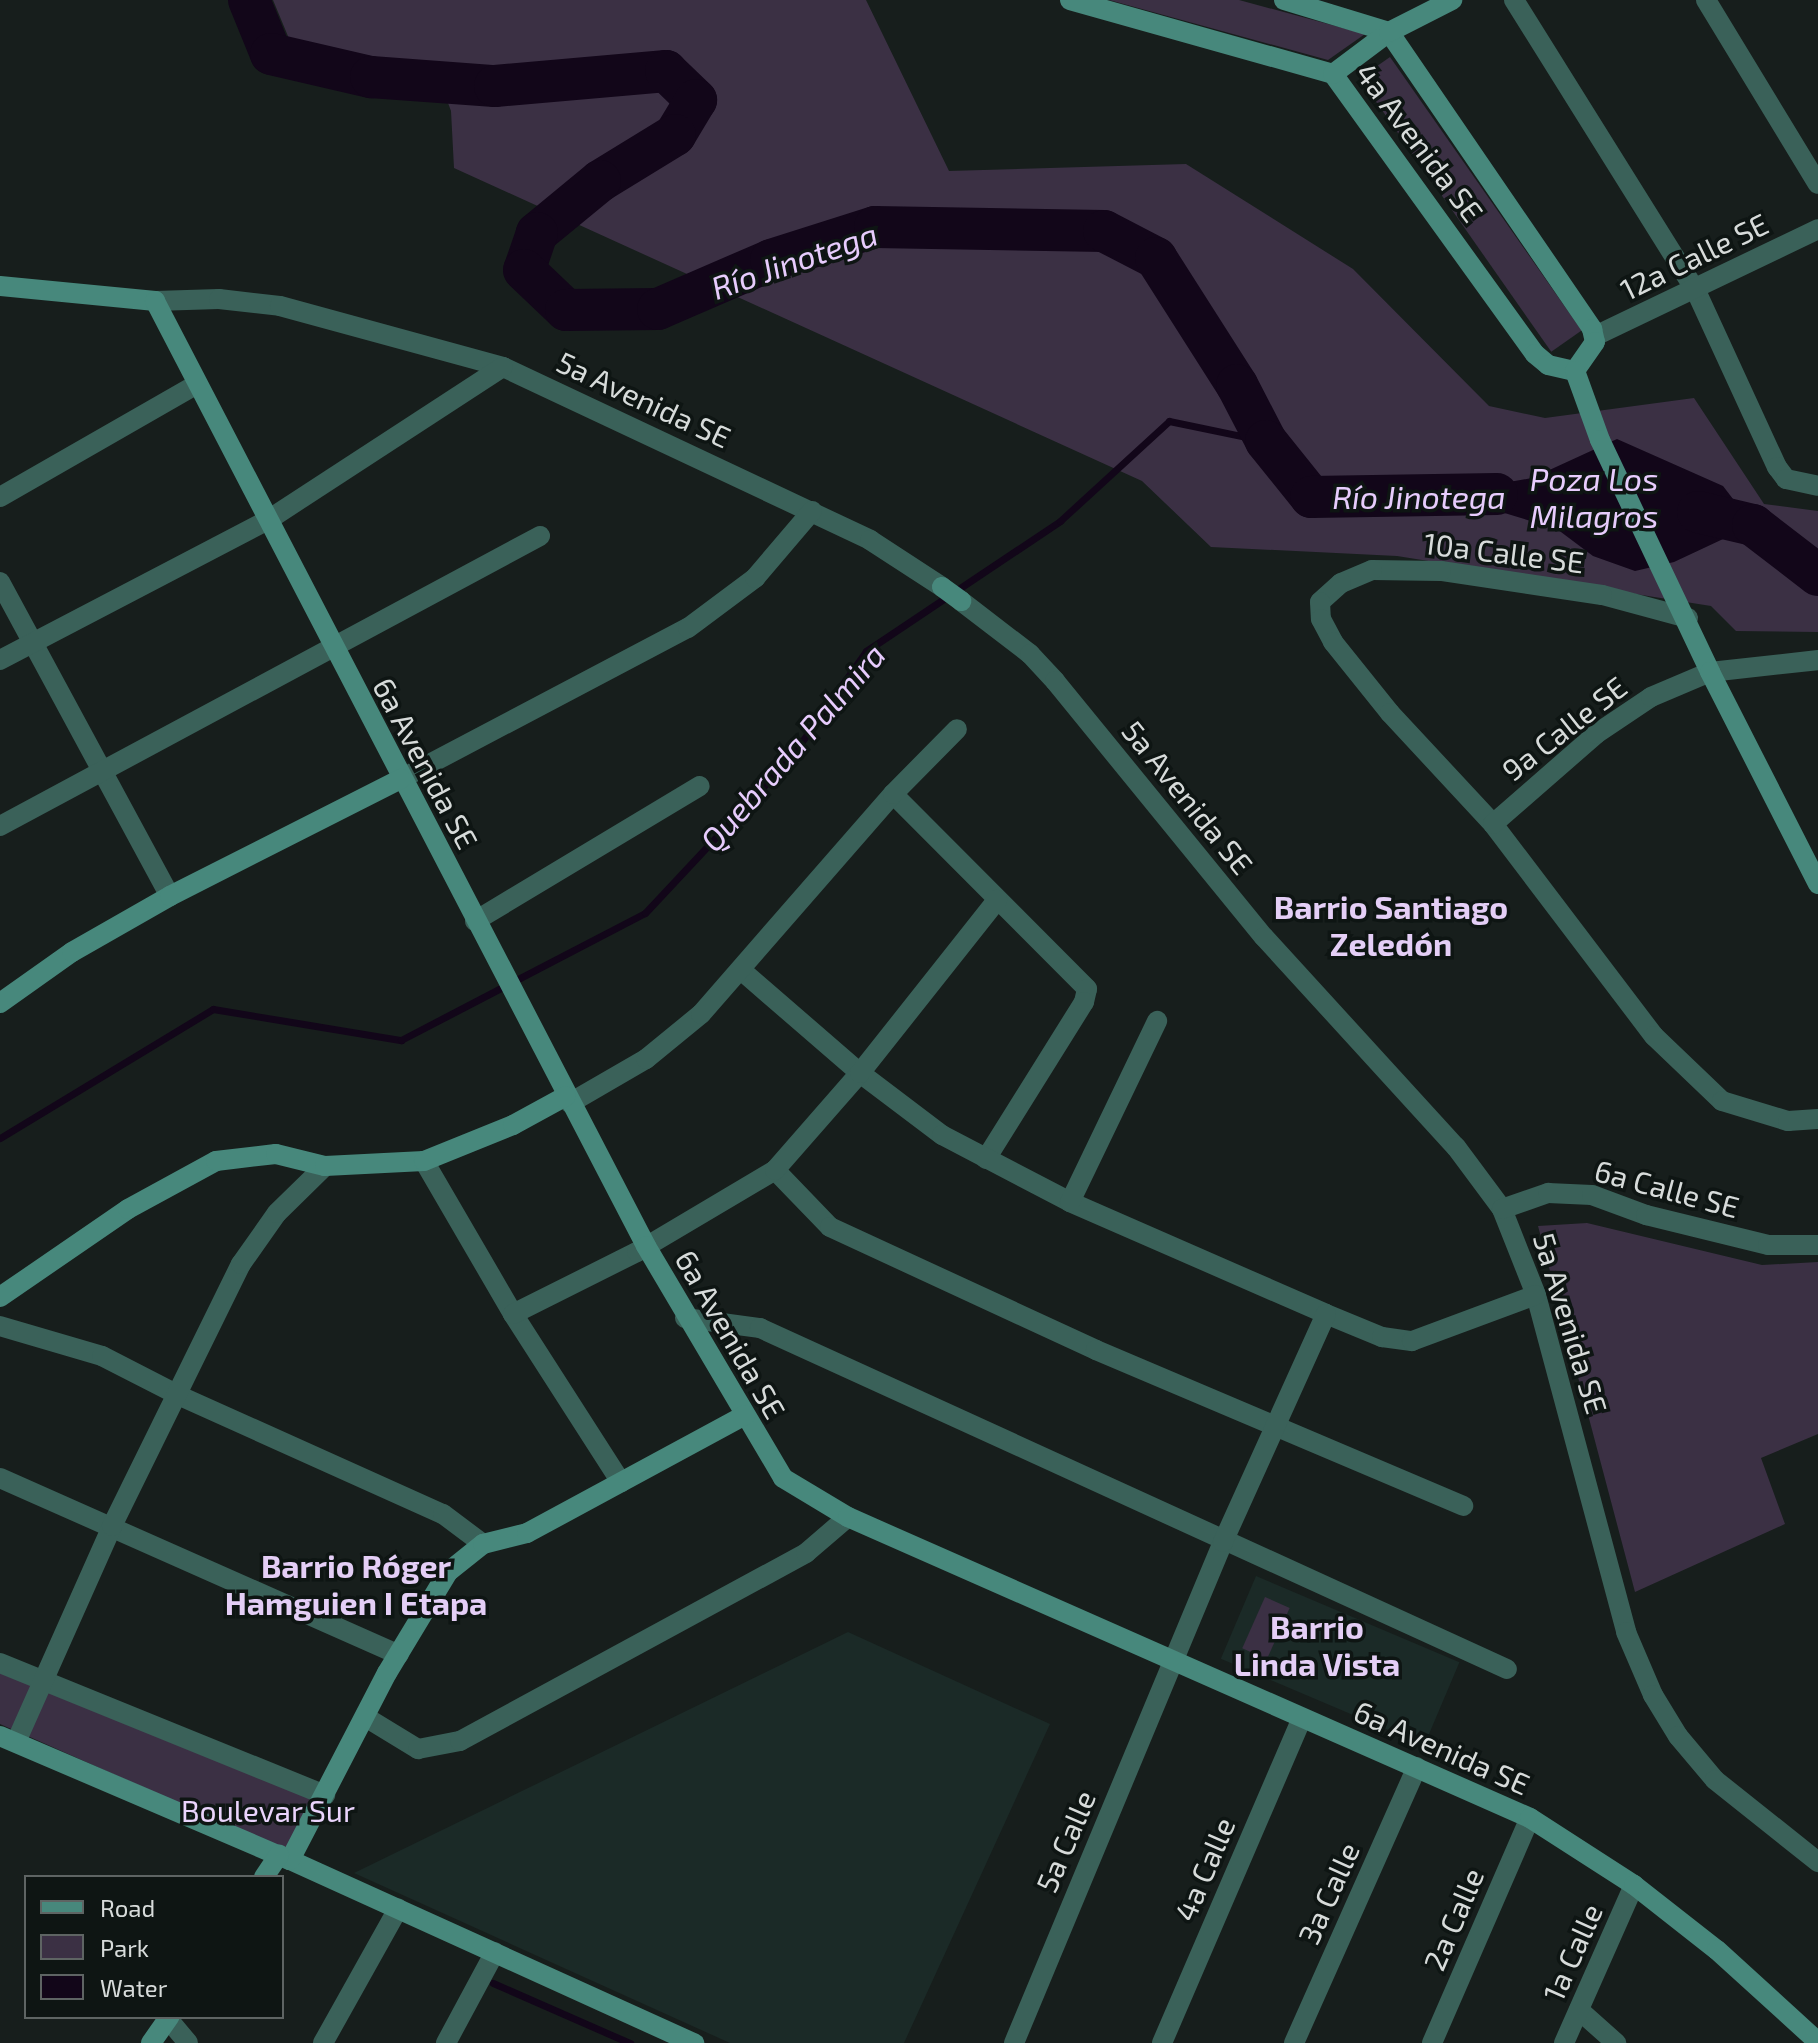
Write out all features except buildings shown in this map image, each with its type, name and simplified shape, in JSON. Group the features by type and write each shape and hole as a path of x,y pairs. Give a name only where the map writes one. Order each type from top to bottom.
{"street":[{"name":"4a Avenida SE","path":"1070,0 1333,74 1535,354 1548,365 1575,371"},
{"name":"4a Avenida SE","path":"1284,0 1389,32 1595,336"},
{"path":"1333,74 1389,32 1452,0"},
{"path":"1514,0 1696,291 1786,479 1818,486"},
{"path":"1706,0 1818,184"},
{"name":"12a Calle SE","path":"1595,336 1696,291 1818,229"},
{"path":"0,286 155,301"},
{"name":"5a Avenida SE","path":"155,301 219,299 280,306 503,367 870,540 942,587 1030,654 1264,937 1456,1147 1502,1209 1536,1295 1626,1632 1653,1695 1678,1736 1715,1780 1818,1862"},
{"name":"6a Avenida SE","path":"155,301 332,648 646,1246 685,1318 783,1478 848,1517 1530,1818 1634,1885 1717,1950 1818,2042"},
{"path":"1595,336 1575,371 1600,440 1688,618 1710,672 1818,884"},
{"path":"0,660 268,520 503,367"},
{"path":"0,497 197,384"},
{"path":"0,1003 72,952 170,896 688,628 755,578 812,511"},
{"path":"0,826 540,536"},
{"name":"10a Calle SE","path":"1493,824 1390,713 1333,642 1321,619 1320,602 1341,583 1372,570 1441,571 1602,595 1688,618"},
{"path":"0,582 170,896"},
{"name":"9a Calle SE","path":"1493,824 1624,712 1710,672 1818,660"},
{"path":"0,1297 128,1209 216,1161 276,1154 325,1166 424,1161 513,1125 646,1059 701,1014 893,794 957,729"},
{"path":"475,921 700,786"},
{"path":"893,794 1087,989 1084,1002 986,1159"},
{"path":"1493,824 1654,1036 1722,1101 1788,1121 1818,1119"},
{"path":"513,1314 646,1246 775,1170 860,1073 997,900"},
{"path":"741,970 860,1073 942,1135 1070,1202 1382,1337 1412,1341 1536,1295"},
{"path":"1070,1202 1157,1021"},
{"path":"424,1161 513,1314 621,1482"},
{"path":"325,1166 277,1213 241,1264 180,1396 112,1526 46,1682 8,1739 285,1857 694,2043"},
{"path":"775,1170 830,1227 1096,1350 1463,1506"},
{"name":"6a Calle SE","path":"1502,1209 1548,1193 1592,1195 1646,1215 1768,1245 1818,1245"},
{"name":"5a Calle","path":"1014,2043 1223,1542 1326,1314"},
{"path":"685,1318 774,1334 1223,1542 1507,1669"},
{"path":"0,1326 102,1356 180,1396 443,1514 483,1544"},
{"path":"266,1875 285,1857 325,1795 399,1655 448,1572 483,1544 527,1533 745,1415"},
{"path":"0,1478 399,1655"},
{"path":"367,1718 418,1749 460,1741 806,1553 848,1517"},
{"path":"0,1663 325,1795"},
{"name":"4a Calle","path":"1162,2043 1302,1718"},
{"name":"3a Calle","path":"1294,2043 1417,1767"},
{"name":"2a Calle","path":"1432,2043 1530,1818"},
{"name":"1a Calle","path":"1564,2043 1634,1885"},
{"path":"323,2043 398,1909"},
{"path":"446,2043 495,1952"},
{"path":"1579,2010 1616,2043"},
{"path":"151,2043 168,2019"},
{"path":"170,2019 188,2043"}],"shaded area":[{"path":"1256,1576 1459,1662 1424,1745 1221,1659"},
{"path":"848,1632 1050,1724 904,2043 730,2043 354,1873"}],"green space":[{"path":"273,0 866,0 949,171 1186,164 1353,269 1489,406 1545,418 1694,398 1764,504 1818,511 1818,632 1736,631 1711,606 1397,556 1211,547 1142,481 454,168 451,111 435,68 290,41"},
{"path":"1109,0 1239,0 1365,34 1328,60"},
{"path":"1390,57 1582,331 1551,352 1360,78"},
{"path":"1587,1223 1762,1265 1818,1262 1818,1434 1761,1458 1785,1524 1635,1592 1538,1226"},
{"path":"1265,1597 1290,1608 1267,1659 1242,1648"},
{"path":"0,1657 45,1676 18,1732 0,1724"},
{"name":"Boulevar Sur","path":"50,1678 319,1798 294,1855 25,1735"}],"water":[{"name":"Poza Los Milagros","path":"1617,439 1723,486 1753,525 1674,562 1635,571 1593,556 1557,529 1442,494 1532,478"}],"waterway":[{"name":"Río Jinotega","path":"249,0 271,54 371,77 495,86 666,71 696,100 675,135 600,181 537,233 524,270 566,310 658,309 771,260 875,227 1104,231 1156,258 1237,385 1266,441 1311,497 1497,494"},
{"name":"Quebrada Palmira","path":"0,1138 213,1009 401,1040 645,913 791,757 866,651 1060,521 1169,421 1266,441"},
{"name":"Río Jinotega","path":"1698,512 1753,525 1818,575"},
{"path":"493,1983 630,2043"}],"district":[{"name":"Barrio Santiago Zeledón","path":"1391,926"},
{"name":"Barrio Róger Hamguien I Etapa","path":"356,1584"},
{"name":"Barrio Linda Vista","path":"1317,1646"}]}
